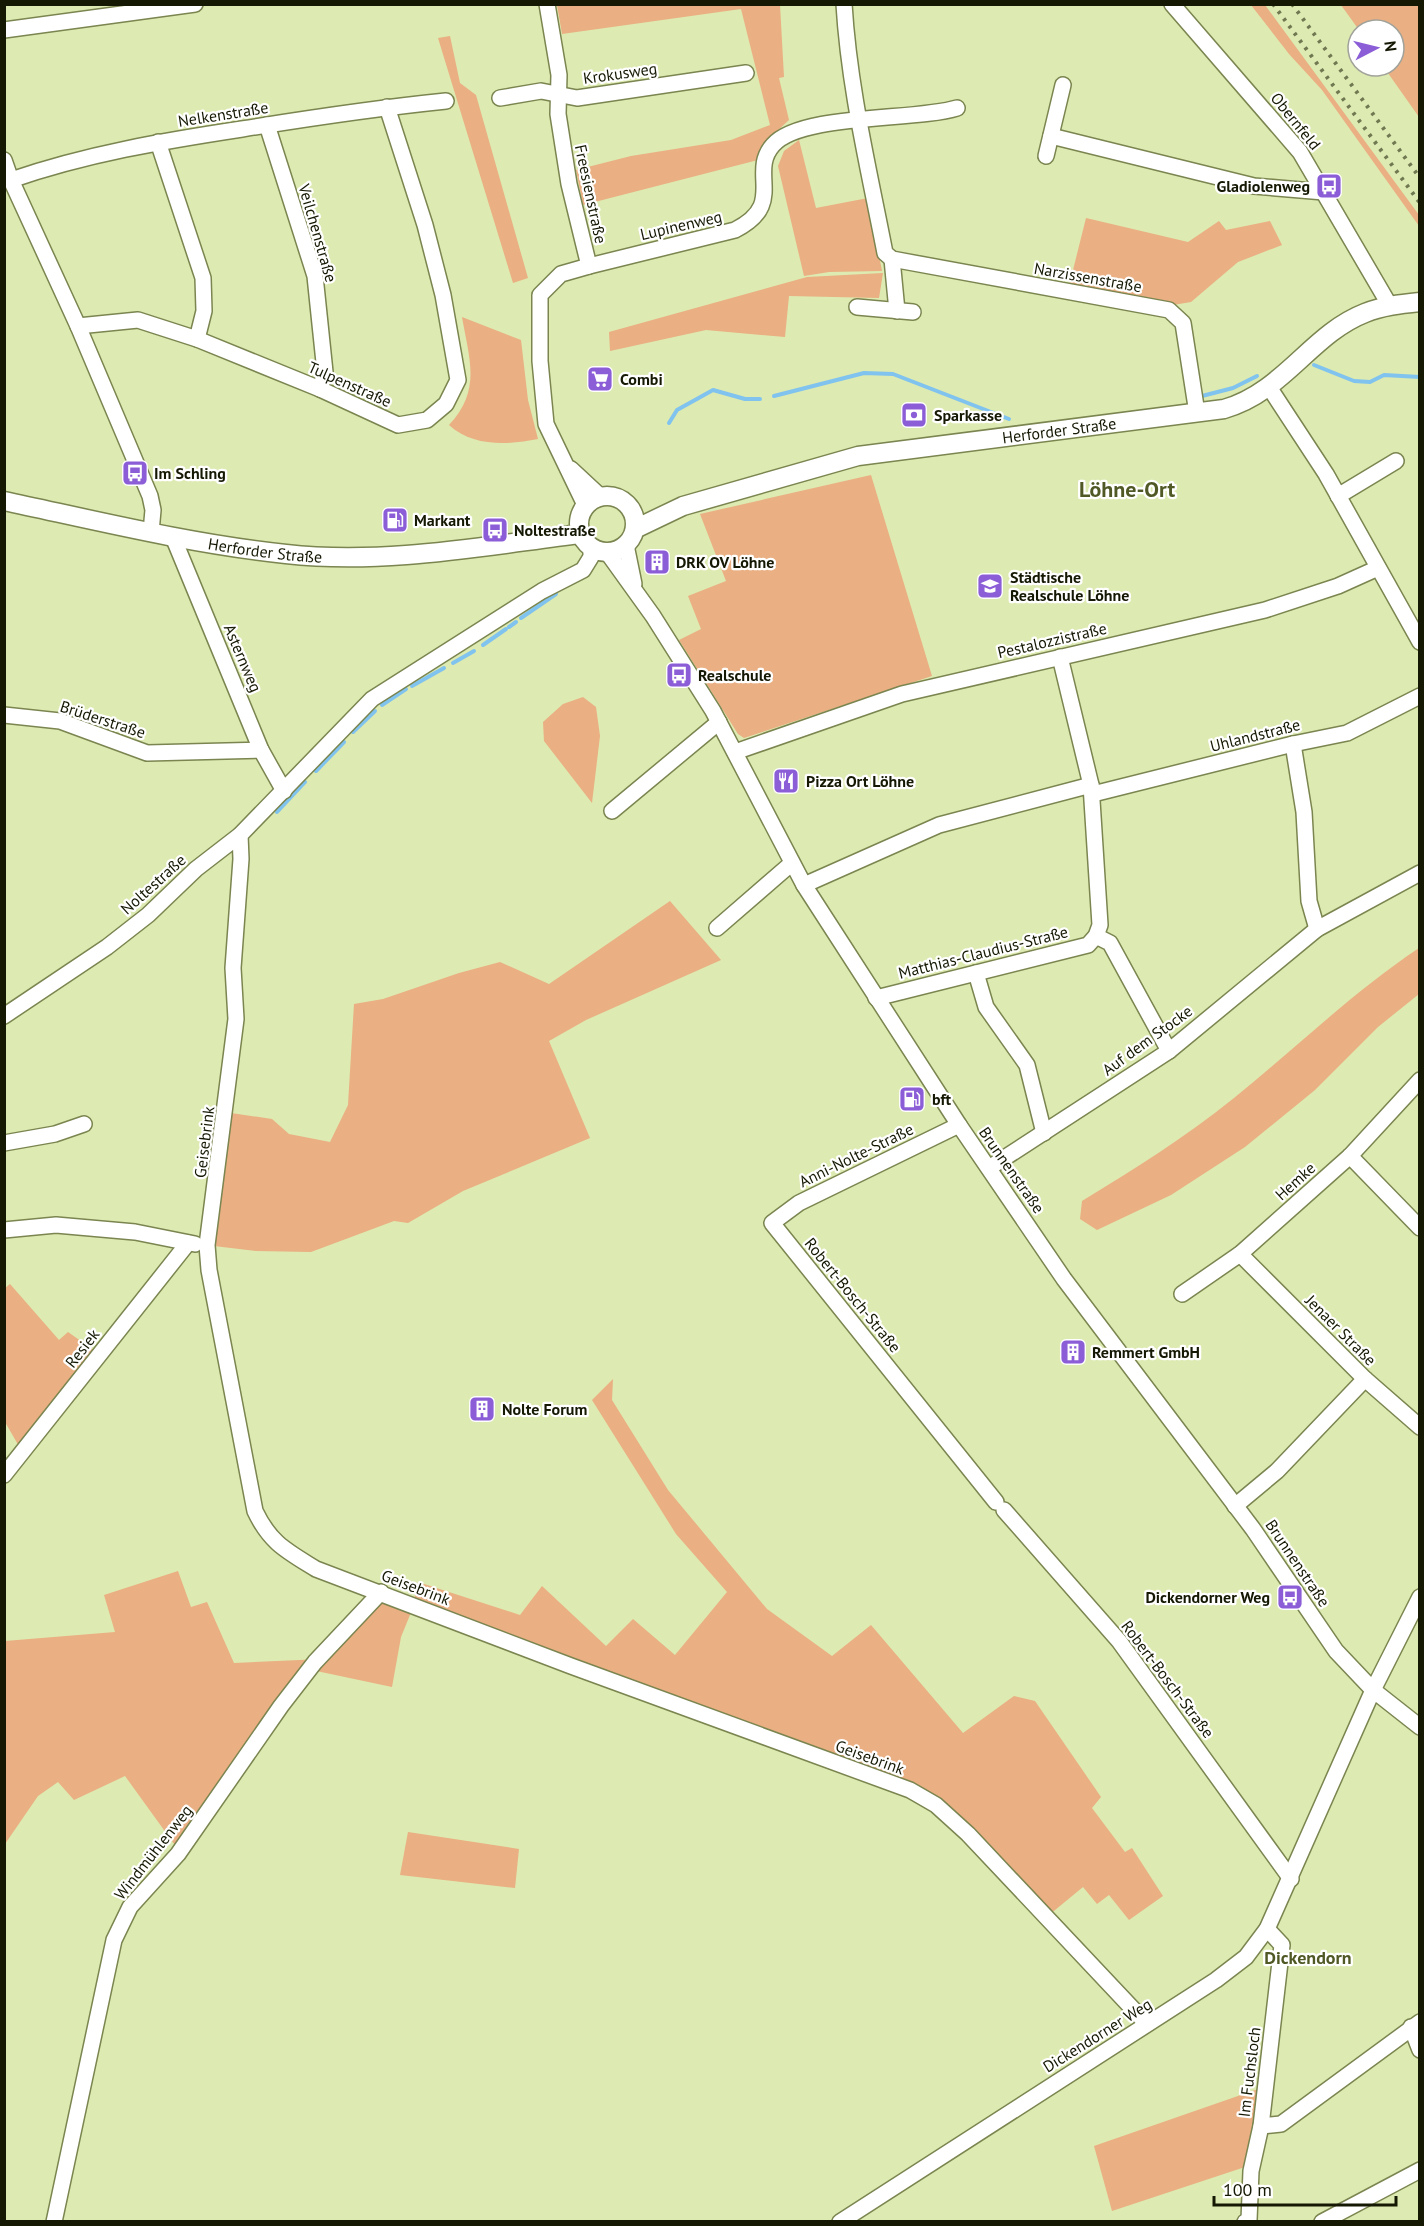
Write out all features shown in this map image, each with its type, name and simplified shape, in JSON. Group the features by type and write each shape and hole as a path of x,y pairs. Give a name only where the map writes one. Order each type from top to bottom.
{"main road":[{"name":"Herforder Straße","path":"635,529 675,509 858,456 1224,409 1250,401 1331,333 1363,314 1390,306 1419,302"},
{"path":"590,526 621,499 631,508 635,529 626,545"},
{"name":"Herforder Straße","path":"4,501 173,537 287,554 349,556 420,554 529,540 590,526 626,545"},
{"name":"Herforder Straße","path":"631,508 675,509"}],"street":[{"path":"4,30 195,4"},
{"name":"Freesienstraße","path":"547,4 560,94 558,114 568,184 589,266 561,274 549,283 540,295 540,361 546,424 555,447 566,465 590,526"},
{"path":"844,4 846,42 859,118 897,311"},
{"name":"Obernfeld","path":"1172,4 1300,152 1390,306"},
{"name":"Krokusweg","path":"500,98 541,91 577,98 746,73"},
{"path":"1046,156 1063,85"},
{"name":"Nelkenstraße","path":"10,180 68,160 158,142 387,107 446,101"},
{"name":"Tulpenstraße","path":"78,326 138,320 197,339 320,389 398,425 427,420 446,404 458,380 443,295 425,225 387,107"},
{"name":"Lupinenweg","path":"589,266 735,231 749,223 763,206 767,154 783,137 802,130 859,118 943,113 957,108"},
{"name":"Veilchenstraße","path":"267,125 315,276 325,372 320,389"},
{"path":"1051,136 1254,186 1324,192"},
{"path":"158,142 203,278 204,311 197,339"},
{"path":"4,160 10,180 78,326 150,496 153,510 151,532"},
{"name":"Narzissenstraße","path":"888,256 1169,310 1183,324 1197,413"},
{"path":"856,307 913,312"},
{"path":"1269,387 1338,496 1419,642"},
{"path":"1338,496 1396,461"},
{"name":"Noltestraße","path":"4,1016 107,947 148,915 196,869 240,835 372,699 542,591 577,573 588,564 590,526"},
{"name":"Brunnenstraße","path":"590,526 635,590 719,722 804,885 959,1125 1064,1279 1271,1553 1336,1651 1373,1690 1419,1727"},
{"name":"Asternweg","path":"173,537 261,750 284,791"},
{"name":"Brunnenstraße","path":"626,545 635,590"},
{"name":"Pestalozzistraße","path":"735,752 902,694 1265,610 1338,586 1378,568"},
{"path":"1060,657 1092,789 1100,925 1096,936 1110,943 1168,1051"},
{"name":"Uhlandstraße","path":"804,885 939,825 1347,733 1419,696"},
{"name":"Brüderstraße","path":"4,715 60,721 147,753 261,750"},
{"path":"612,811 719,722"},
{"path":"1293,744 1304,812 1309,900 1317,929"},
{"name":"Geisebrink","path":"240,835 242,859 233,968 236,1019 207,1245 209,1270 255,1512 264,1530 279,1546 316,1569 571,1666 910,1790 936,1806 968,1834 1147,2024"},
{"path":"717,928 792,863"},
{"name":"Auf dem Stocke","path":"989,1168 1168,1051 1317,929 1419,873"},
{"name":"Matthias-Claudius-Straße","path":"876,998 1088,945 1096,936"},
{"path":"976,973 986,1007 1027,1065 1044,1133"},
{"name":"Hemke","path":"1182,1294 1240,1254 1350,1156 1419,1080"},
{"path":"4,1143 55,1134 84,1124"},
{"name":"Anni-Nolte-Straße","path":"772,1223 799,1203 959,1125"},
{"path":"1350,1156 1419,1228"},
{"name":"Robert-Bosch-Straße","path":"772,1223 1000,1506 1119,1641 1291,1879"},
{"path":"4,1230 56,1225 135,1232 207,1245"},
{"name":"Resiek","path":"4,1475 188,1243"},
{"name":"Jenaer Straße","path":"1240,1254 1365,1379 1419,1427"},
{"path":"1235,1506 1277,1472 1365,1379"},
{"name":"Windmühlenweg","path":"54,2222 114,1940 130,1907 178,1854 315,1662 381,1592"},
{"name":"Dickendorner Weg","path":"840,2222 1216,1980 1246,1957 1267,1929 1373,1690 1419,1597"},
{"name":"Im Fuchsloch","path":"1251,2221 1251,2170 1261,2126 1282,1945 1267,1929"},
{"path":"1261,2126 1281,2124 1289,2119 1415,2025 1419,2050"},
{"path":"1322,2222 1419,2170"}],"shaded area":[{"path":"557,5 780,5 784,77 779,78 789,120 764,143 758,160 583,205 576,170 631,156 731,140 770,125 741,9 562,34"},
{"path":"1251,5 1265,5 1419,215 1419,226 1322,90 1289,54"},
{"path":"1341,5 1419,5 1419,117 1391,78 1406,78 1406,18 1350,18"},
{"path":"450,36 460,83 476,95 528,278 513,283 438,38"},
{"path":"799,140 816,208 868,198 882,271 829,272 804,276 778,166 784,151"},
{"path":"1086,218 1188,242 1219,221 1226,230 1270,221 1282,245 1238,262 1191,302 1173,305 1069,286"},
{"path":"883,273 879,298 789,296 785,337 706,330 610,351 609,332 807,277"},
{"path":"462,317 521,340 528,400 538,439 491,443 469,437 449,425 466,399 469,386 470,360"},
{"path":"871,475 932,676 744,738 738,734 679,640 701,629 688,596 726,581 700,514"},
{"path":"583,697 596,707 600,736 592,803 544,741 543,722 563,704"},
{"path":"670,901 721,960 586,1020 549,1041 590,1138 463,1191 408,1223 394,1221 311,1252 256,1251 214,1246 231,1113 272,1119 289,1134 330,1142 348,1105 354,1004 383,999 459,973 500,962 549,984"},
{"path":"1419,948 1419,994 1378,1027 1315,1090 1245,1147 1171,1195 1097,1230 1080,1219 1082,1201 1160,1152 1216,1112 1348,1002"},
{"path":"10,1284 59,1340 68,1332 95,1351 20,1448 5,1422 4,1289"},
{"path":"613,1379 612,1400 668,1490 767,1609 832,1656 871,1625 963,1733 1014,1696 1035,1701 1101,1797 1092,1808 1125,1852 1132,1848 1163,1896 1129,1920 1109,1895 1097,1904 1083,1887 1049,1915 937,1799 904,1779 414,1605 401,1637 392,1687 307,1669 177,1848 125,1776 74,1800 58,1782 38,1796 5,1844 5,1641 115,1632 104,1595 178,1571 191,1607 207,1602 234,1663 323,1659 378,1592 413,1605 418,1582 520,1615 542,1586 606,1646 633,1619 675,1655 727,1592 676,1534 592,1400"},
{"path":"408,1832 519,1849 515,1888 400,1875"},
{"path":"1261,2088 1248,2166 1112,2211 1094,2146"}],"waterway":[{"path":"1314,365 1354,381 1370,382 1384,375 1420,377"},
{"path":"774,396 864,373 893,374 1009,419"},
{"path":"1202,396 1233,388 1257,376"},
{"path":"669,423 677,410 713,390 745,399 760,399"},
{"path":"521,618 556,594"},
{"path":"509,627 516,622"},
{"path":"483,645 506,629"},
{"path":"453,663 474,651"},
{"path":"412,686 444,668"},
{"path":"382,705 406,689"},
{"path":"353,732 375,711"},
{"path":"316,771 344,742"},
{"path":"277,812 305,782"}],"railway":[{"path":"1273,4 1420,203"},
{"path":"1292,4 1420,178"}],"place":[{"name":"Gladiolenweg","path":"1329,186"},
{"name":"Combi","path":"600,379"},
{"name":"Sparkasse","path":"914,415"},
{"name":"Im Schling","path":"135,473"},
{"name":"Markant","path":"395,520"},
{"name":"Noltestraße","path":"495,530"},
{"name":"DRK OV Löhne","path":"657,562"},
{"name":"Städtische Realschule Löhne","path":"990,586"},
{"name":"Realschule","path":"679,675"},
{"name":"Pizza Ort Löhne","path":"786,781"},
{"name":"bft","path":"912,1099"},
{"name":"Remmert GmbH","path":"1073,1352"},
{"name":"Nolte Forum","path":"482,1409"},
{"name":"Dickendorner Weg","path":"1290,1597"}],"district":[{"name":"Löhne-Ort","path":"1127,489"},
{"name":"Dickendorn","path":"1308,1958"}]}
